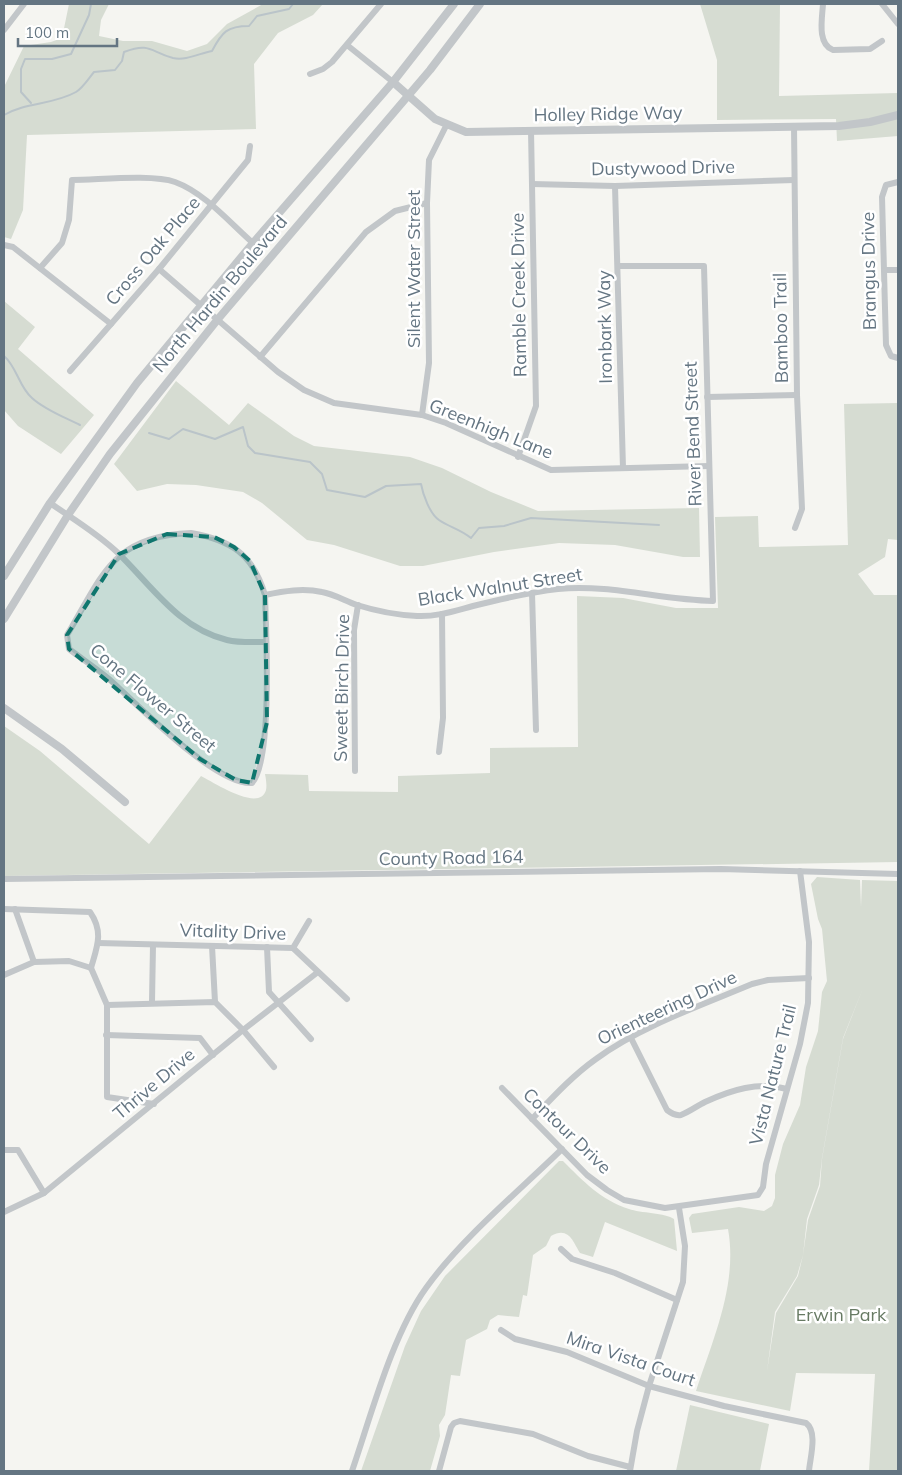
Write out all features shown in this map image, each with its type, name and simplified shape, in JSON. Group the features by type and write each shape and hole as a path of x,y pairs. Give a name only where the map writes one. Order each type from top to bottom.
{"street":[{"path":"4,30 24,4"},
{"path":"310,74 328,65 348,45 381,4"},
{"name":"North Hardin Boulevard","path":"4,576 50,503 137,383 253,243 393,82 454,4"},
{"name":"North Hardin Boulevard","path":"4,619 68,515 110,454 218,319 451,44 480,4"},
{"path":"823,4 822,39 828,48 833,50 867,50 882,41"},
{"path":"882,4 898,24"},
{"name":"Holley Ridge Way","path":"348,45 407,96 446,126 473,133 531,130 854,124 898,114"},
{"name":"Silent Water Street","path":"422,415 430,363 427,203 429,160 446,126"},
{"name":"Bamboo Trail","path":"794,126 797,395 802,509 795,528"},
{"name":"Ramble Creek Drive","path":"518,457 536,406 531,130"},
{"name":"Cross Oak Place","path":"70,371 159,269 248,160 250,146"},
{"path":"40,268 62,242 70,220 72,180 154,179 174,182 193,192 253,243"},
{"name":"Dustywood Drive","path":"532,184 615,186 794,180"},
{"name":"Brangus Drive","path":"898,182 886,185 882,197 886,344 891,356 898,358"},
{"name":"Ironbark Way","path":"615,186 623,468"},
{"path":"260,357 366,232 395,211 427,203"},
{"path":"4,245 13,247 111,324"},
{"name":"River Bend Street","path":"618,266 704,266 713,601"},
{"name":"Greenhigh Lane","path":"159,269 260,357 304,390 334,403 422,415 446,423 518,457 551,470 709,466"},
{"path":"885,270 898,270"},
{"path":"707,397 797,395"},
{"path":"50,503 99,535 119,554 152,592 195,627 230,641 266,642 265,595 260,579 250,561 234,547 214,537 191,534 166,534 145,540 119,554"},
{"name":"Cone Flower Street","path":"119,554 103,574 67,635 66,642 69,649 106,677 200,759 246,784 252,783 257,775 266,722 266,642"},
{"name":"Black Walnut Street","path":"265,595 303,589 396,614 420,616 442,614 532,593 593,588 629,590 688,600 713,601"},
{"path":"532,593 536,730"},
{"name":"Sweet Birch Drive","path":"355,771 354,630 358,605"},
{"path":"439,752 443,718 442,614"},
{"path":"4,708 62,749 125,802"},
{"name":"County Road 164","path":"4,879 720,869 898,874"},
{"name":"Vista Nature Trail","path":"758,1195 763,1187 766,1164 806,1019 809,942 800,870"},
{"path":"4,909 90,912 97,922 98,942 91,968 107,1005 107,1097 154,1104"},
{"path":"15,909 34,962"},
{"path":"293,948 309,921"},
{"name":"Vitality Drive","path":"98,942 293,948 347,999"},
{"path":"152,1002 153,945"},
{"path":"212,946 215,1002 243,1030 274,1067"},
{"path":"267,947 270,992 311,1039"},
{"path":"4,975 34,962 68,961 91,968"},
{"name":"Thrive Drive","path":"4,1212 44,1193 243,1030 318,972"},
{"name":"Orienteering Drive","path":"532,1119 570,1080 595,1060 631,1038 752,984 768,980 809,978"},
{"path":"107,1005 152,1002 215,1002"},
{"path":"106,1035 200,1038 213,1055"},
{"path":"631,1038 667,1110 673,1114 681,1115 715,1098 744,1088 766,1086 787,1089"},
{"name":"Contour Drive","path":"502,1088 588,1175 624,1200 645,1206 680,1208 735,1196 758,1195"},
{"path":"352,1471 399,1338 426,1288 460,1248 562,1149"},
{"path":"4,1150 18,1150 44,1193"},
{"path":"440,1471 454,1423 460,1420 514,1429 630,1469 649,1386 677,1300 686,1263 680,1208"},
{"path":"561,1249 572,1259 615,1273 677,1300"},
{"name":"Mira Vista Court","path":"502,1330 514,1340 567,1352 649,1386 741,1410 802,1421 810,1426 812,1434 809,1471"}],"highlighted area":[{"path":"167,534 214,537 234,547 250,561 265,595 267,722 252,783 236,780 200,759 69,649 67,635 119,554"}],"green space":[{"path":"69,4 109,4 101,20 99,36 123,41 152,41 187,51 207,44 227,24 263,4 323,4 313,15 278,33 254,64 256,129 27,135 23,210 11,239 4,237 4,87 24,46 51,42 62,38"},
{"path":"700,4 780,4 779,96 898,93 898,136 837,141 836,119 717,120 717,60"},
{"path":"4,301 35,327 18,349 94,415 61,454 18,426 4,410"},
{"path":"176,381 229,425 248,403 294,436 314,446 410,457 442,468 491,492 538,511 699,508 700,557 683,557 615,545 559,543 494,552 423,566 400,566 334,545 307,540 262,503 243,492 196,485 167,484 137,491 114,464"},
{"path":"898,403 898,540 888,539 885,557 858,574 874,595 898,595 898,862 4,876 4,726 40,751 149,844 201,776 236,794 255,798 262,796 266,790 265,774 308,775 309,791 398,792 398,776 490,773 490,748 578,747 577,596 623,598 676,608 718,608 715,517 758,516 759,547 848,545 844,404"},
{"name":"Erwin Park","path":"817,877 860,880 861,907 862,880 898,881 898,1471 869,1471 875,1374 796,1373 790,1411 696,1391 727,1291 730,1250 728,1229 692,1233 689,1218 692,1214 739,1207 764,1211 772,1206 775,1198 775,1175 783,1144 800,1105 806,1067 818,1031 822,992 827,981 822,929 818,919 811,884","holes":["863,988 843,1039 822,1159 820,1186 808,1220 803,1255 807,1219 819,1185 822,1158 843,1038","803,1255 798,1276 776,1313 767,1371 775,1312 797,1276"]},
{"path":"559,1161 563,1161 585,1183 610,1201 629,1209 665,1215 674,1219 677,1251 605,1222 593,1257 580,1253 566,1234 557,1233 551,1236 546,1246 533,1255 527,1296 523,1295 519,1317 498,1315 490,1320 487,1329 466,1340 460,1376 451,1375 445,1415 439,1425 440,1436 430,1471 361,1471 405,1346 421,1311 445,1276"},
{"path":"690,1405 769,1424 760,1471 676,1471"}],"waterway":[{"path":"31,103 21,92 21,69 25,59 52,59 71,54 89,15 91,4"},
{"path":"4,115 76,92 94,72 115,70 122,61 124,52 145,48 173,58 188,58 212,51 226,31 235,27 249,26 257,16 289,9 293,4"},
{"path":"4,356 32,398 49,410 80,425"},
{"path":"149,433 169,439 183,429 215,439 243,427 248,446 255,453 310,462 322,474 327,490 365,497 386,486 421,484 427,504 436,517 471,538 479,528 504,526 531,518 659,525"}]}
